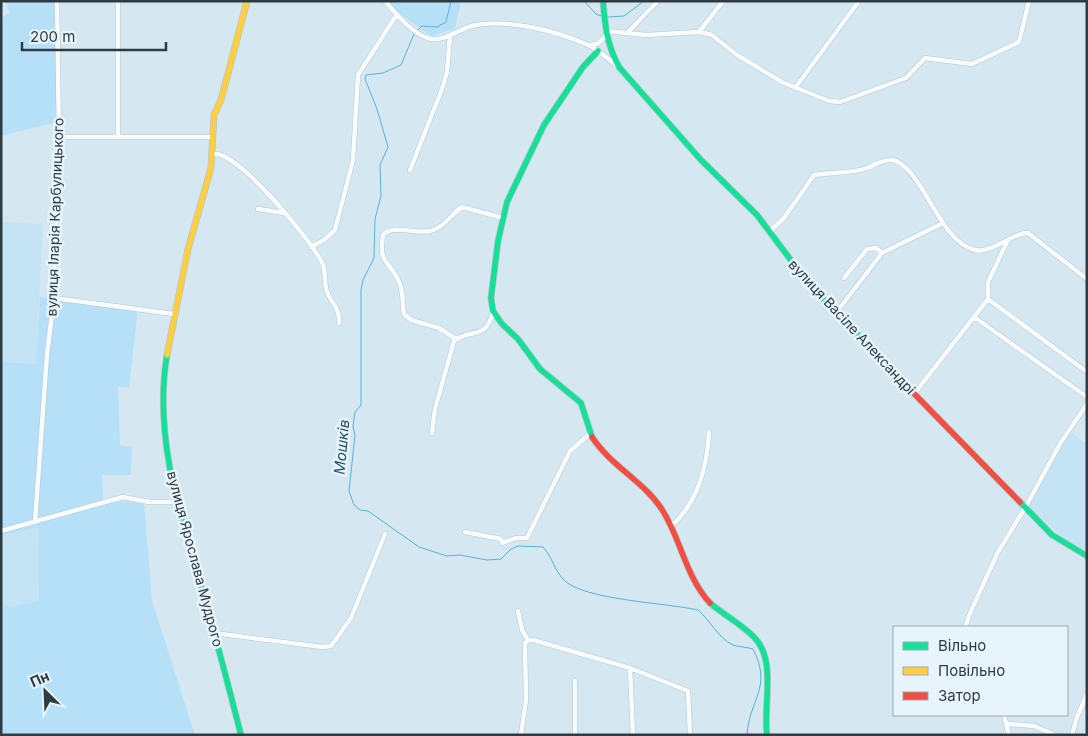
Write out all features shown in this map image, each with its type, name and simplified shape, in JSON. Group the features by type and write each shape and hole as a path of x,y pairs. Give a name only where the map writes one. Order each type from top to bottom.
{"main road":[{"name":"вулиця Ярослава Мудрого","path":"241,735 176,502 170,472 164,416 166,362 174,314 188,249 213,154 214,115 221,100 247,1"},
{"name":"вулиця Васіле Александрі","path":"603,1 610,51 619,68 662,119 757,215 794,266 836,313 1052,536 1087,556"},
{"path":"598,51 578,74 544,125 510,193 498,241 491,298 494,312 518,339 540,370 581,403 586,410 590,433 609,459 657,502 671,526 691,576 706,598 755,638 763,650 767,666 764,710 767,735"}],"street":[{"name":"вулиця Іларія Карбулицького","path":"35,522 47,354 54,298 59,137 57,1"},
{"path":"118,1 118,136"},
{"path":"385,1 420,34 433,39 450,35 472,25 504,24 523,26 589,45 619,68"},
{"path":"628,32 658,1"},
{"path":"699,32 723,1"},
{"path":"795,88 859,1"},
{"path":"589,45 598,44 606,33 628,32 646,35 699,32 712,35 737,55 795,88 829,101 840,102 906,78 925,58 972,64 1019,42 1029,1"},
{"path":"311,247 324,240 335,230 353,160 358,75 397,14"},
{"path":"410,170 442,89 447,72 450,35"},
{"path":"59,137 212,137"},
{"path":"213,154 226,155 267,190 311,247 323,265 327,292 340,313 339,323"},
{"path":"770,232 784,218 814,175 867,168 884,160 899,162 910,171 943,223 966,247 977,251 1007,242 1019,234 1026,233 1087,279"},
{"path":"456,339 439,328 412,320 404,314 404,301 399,281 382,258 383,235 389,231 431,231 442,225 462,207 503,218"},
{"path":"258,210 284,214"},
{"path":"836,313 882,253 943,223"},
{"path":"914,394 988,299 988,282 1007,242"},
{"path":"844,278 867,249 876,248 882,253"},
{"path":"54,298 174,314"},
{"path":"988,299 1087,372"},
{"path":"432,433 435,409 450,349 456,339 478,333 486,328 494,312"},
{"path":"974,317 1087,397"},
{"path":"966,626 971,611 998,552 1025,508 1061,442 1087,404"},
{"path":"671,526 683,512 705,471 709,432"},
{"path":"465,532 501,539 502,543 516,538 527,538 570,451 590,433"},
{"path":"1,531 123,498 149,502 176,502"},
{"path":"214,633 322,647 332,646 351,618 385,534"},
{"path":"518,611 522,630 528,640 630,668 688,691 690,735"},
{"path":"521,735 526,700 525,643 528,640"},
{"path":"630,668 633,735"},
{"path":"574,735 575,681"},
{"path":"1072,735 1077,716 1087,694"},
{"path":"1004,716 1008,724 1009,735"},
{"path":"1008,724 1034,726 1055,735"}],"shaded area":[{"path":"58,1 61,121 1,136 1,18 10,13 6,2"},
{"path":"388,1 461,1 455,29 431,36 399,13"},
{"path":"1,222 43,224 36,364 1,362"},
{"path":"40,297 138,309 129,387 118,387 120,445 132,447 131,475 102,475 103,504 126,501 144,504 152,601 195,735 1,735 1,608 39,601 38,527 1,536 1,362 36,364"},
{"path":"1069,431 1084,442 1087,441 1087,550 1074,547 1027,506"},
{"path":"38,527 39,601 1,608 1,536"}],"waterway":[{"name":"Мошків","path":"417,31 422,26 437,27 446,22 451,1"},
{"name":"Мошків","path":"584,1 596,14 601,16"},
{"name":"Мошків","path":"608,17 624,16 644,1"},
{"name":"Мошків","path":"414,34 401,65 383,73 366,75 365,79 377,109 388,147 380,165 381,196 375,219 374,258 363,280 361,290 361,405 355,412 353,426 355,435 349,491 354,505 360,510 368,511 419,547 447,556 460,555 487,560 501,559 511,549 518,546 543,547 564,580 574,587 627,600 698,610 728,642 735,646 753,649 759,662 760,684 747,735"}],"traffic: fast":[{"path":"603,1 607,35 619,67 701,160 757,215 808,283 893,372"},
{"path":"592,437 581,403 540,369 518,339 502,324 493,311 491,298 498,241 507,202 544,125 583,67 598,51"},
{"path":"167,355 164,386 166,447 178,507 214,631 241,735"},
{"path":"1020,502 1052,535 1087,556"},
{"path":"710,603 749,632 761,647 765,658 768,683 767,735"}],"traffic: slow":[{"path":"167,355 188,249 211,168 214,115 221,100 247,1"}],"traffic: jam":[{"path":"893,372 1020,502"},
{"path":"592,437 608,457 654,498 674,532 695,581 710,603"}]}
